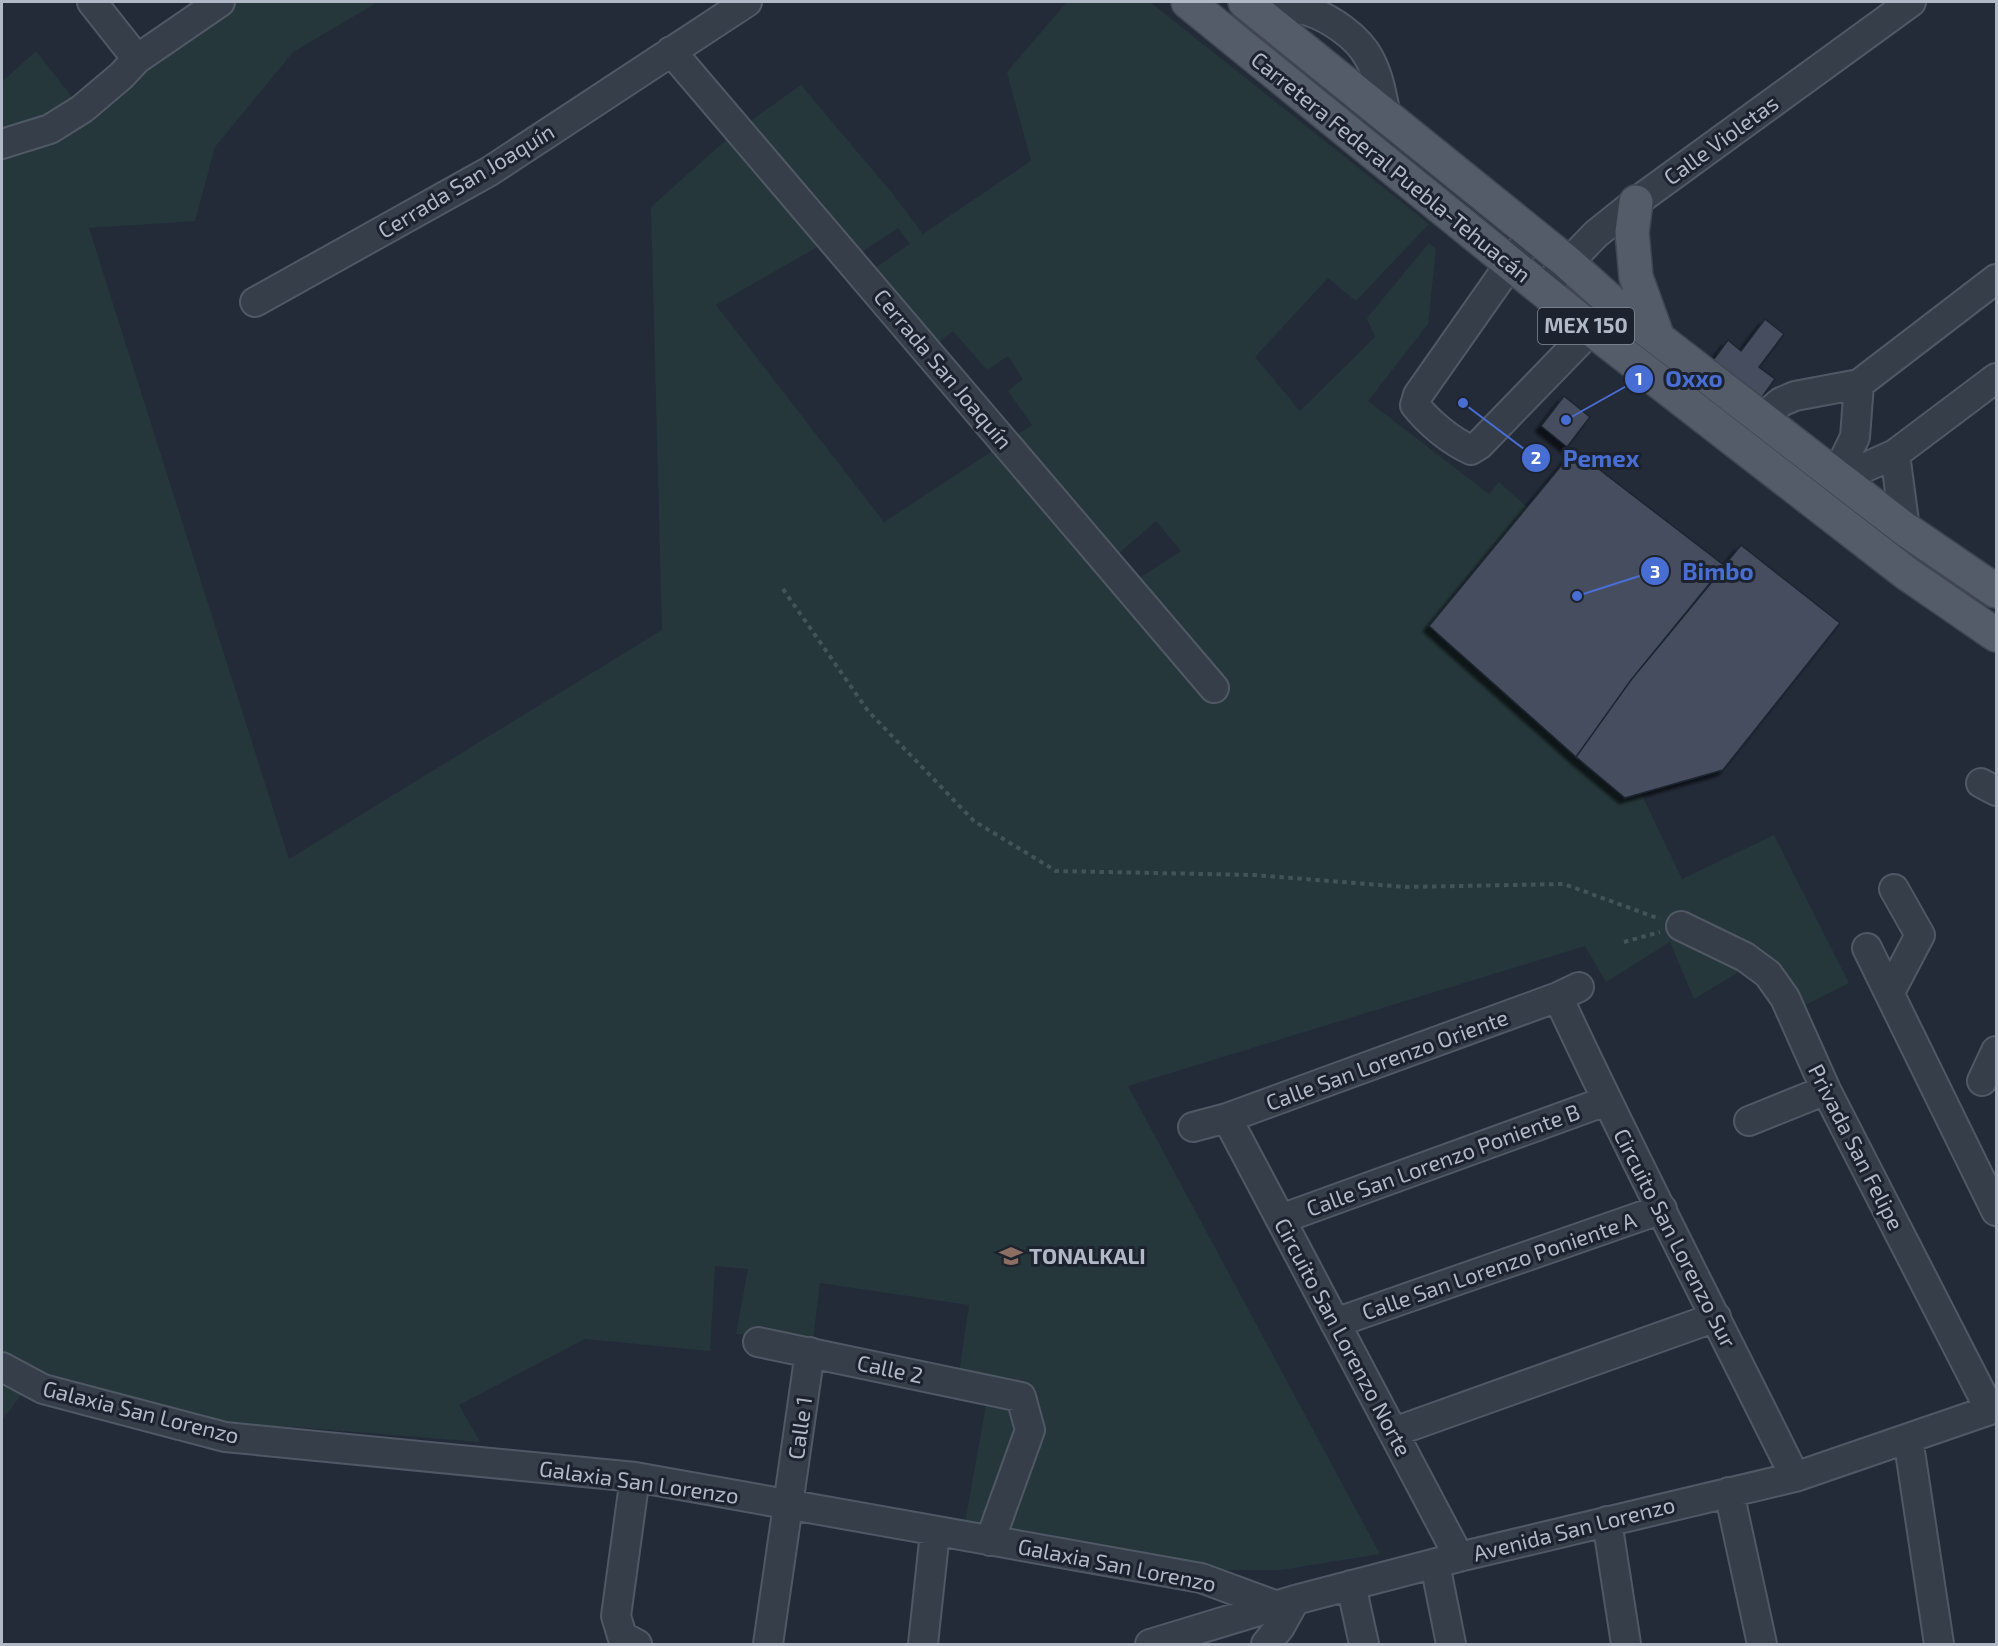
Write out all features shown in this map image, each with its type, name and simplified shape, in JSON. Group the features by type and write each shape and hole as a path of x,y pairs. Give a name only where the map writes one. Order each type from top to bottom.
{"main road":[{"name":"Carretera Federal Puebla-Tehuacán","path":"1188,2 1591,330 1906,573 1996,635"},
{"name":"Carretera Federal Puebla-Tehuacán","path":"1251,7 1567,262 1615,305 1837,478 1996,591"},
{"path":"1635,202 1632,232 1636,277 1658,338"}],"street":[{"path":"92,2 137,59"},
{"path":"6,136 50,129 82,109 121,76 137,59 220,2"},
{"name":"Cerrada San Joaquín","path":"255,302 490,171 747,2"},
{"name":"Calle Violetas","path":"1542,290 1596,234 1635,202 1896,6"},
{"name":"Cerrada San Joaquín","path":"671,51 1214,687"},
{"path":"1533,235 1418,395 1415,405 1422,414 1452,439 1471,450 1479,445 1615,305"},
{"path":"1761,418 1781,402 1795,396 1859,384 1996,279"},
{"path":"1837,478 1895,454 1996,378"},
{"path":"1837,478 1855,437 1859,384"},
{"path":"1895,454 1905,528"},
{"path":"1890,992 1920,935 1894,889"},
{"name":"Privada San Felipe","path":"1680,926 1745,957 1768,974 1785,998 1826,1090 1993,1409"},
{"path":"1867,948 1996,1211"},
{"name":"Circuito San Lorenzo Sur","path":"1568,992 1606,1101 1795,1477"},
{"name":"Calle San Lorenzo Oriente","path":"1193,1127 1227,1118 1568,992"},
{"path":"1749,1120 1826,1090"},
{"name":"Calle San Lorenzo Poniente B","path":"1281,1219 1606,1101"},
{"name":"Circuito San Lorenzo Norte","path":"1227,1118 1394,1432 1447,1560 1451,1644"},
{"name":"Calle San Lorenzo Poniente A","path":"1335,1323 1662,1209"},
{"path":"1394,1432 1716,1317"},
{"name":"Calle 2","path":"758,1342 1021,1397 1030,1430 990,1541"},
{"name":"Calle 1","path":"768,1644 810,1352"},
{"name":"Galaxia San Lorenzo","path":"2,1367 43,1389 225,1437 635,1477 1201,1578 1286,1603"},
{"name":"Avenida San Lorenzo","path":"1161,1642 1286,1603 1447,1560 1795,1477 1993,1409"},
{"path":"1908,1438 1939,1644"},
{"path":"635,1477 616,1616 622,1636 637,1644"},
{"path":"1729,1492 1762,1644"},
{"path":"1607,1521 1626,1644"},
{"path":"923,1644 935,1532"},
{"path":"1351,1586 1364,1644"},
{"path":"1266,1644 1280,1627 1286,1603"}],"path":[{"path":"783,589 868,711 974,821 1056,871 1253,875 1406,887 1564,884 1680,926"},
{"path":"1624,942 1680,926"}],"shaded area":[{"path":"225,2 378,2 293,52 215,147 195,221 89,228 289,859 662,630 651,207 736,131 801,85 892,193 923,234 1031,161 1007,72 1067,2 1150,2 1429,224 1356,301 1328,278 1255,357 1300,411 1375,337 1367,318 1429,243 1436,249 1428,324 1368,401 1489,494 1499,482 1527,507 1429,626 1625,797 1641,793 1682,879 1774,835 1849,983 1786,1015 1752,964 1694,999 1670,942 1606,982 1585,946 1128,1086 1380,1554 1281,1570 1178,1570 963,1534 987,1399 957,1387 969,1305 820,1283 813,1339 736,1334 748,1269 715,1266 710,1351 585,1339 459,1405 480,1442 295,1427 153,1420 2,1365 2,82 36,51 79,106","holes":["898,228 910,244 872,270 860,253","828,241 923,354 953,331 987,370 1008,356 1023,379 1008,391 1032,425 884,522 716,305","1156,521 1181,551 1121,590 1102,568"]},
{"path":"2,1371 29,1385 2,1420"}],"building":[{"path":"1765,319 1784,334 1759,367 1775,379 1760,400 1711,363 1728,340 1741,351"},
{"path":"1564,396 1590,417 1567,447 1541,426"},
{"path":"1574,450 1725,566 1631,680 1576,757 1429,626"},
{"path":"1741,545 1840,623 1723,770 1625,798 1576,757 1631,680"}],"place":[{"name":"Pemex","path":"1463,403"},
{"name":"Oxxo","path":"1566,420"},
{"name":"Bimbo","path":"1577,596"},
{"name":"TONALKALI","path":"1011,1256"}]}
